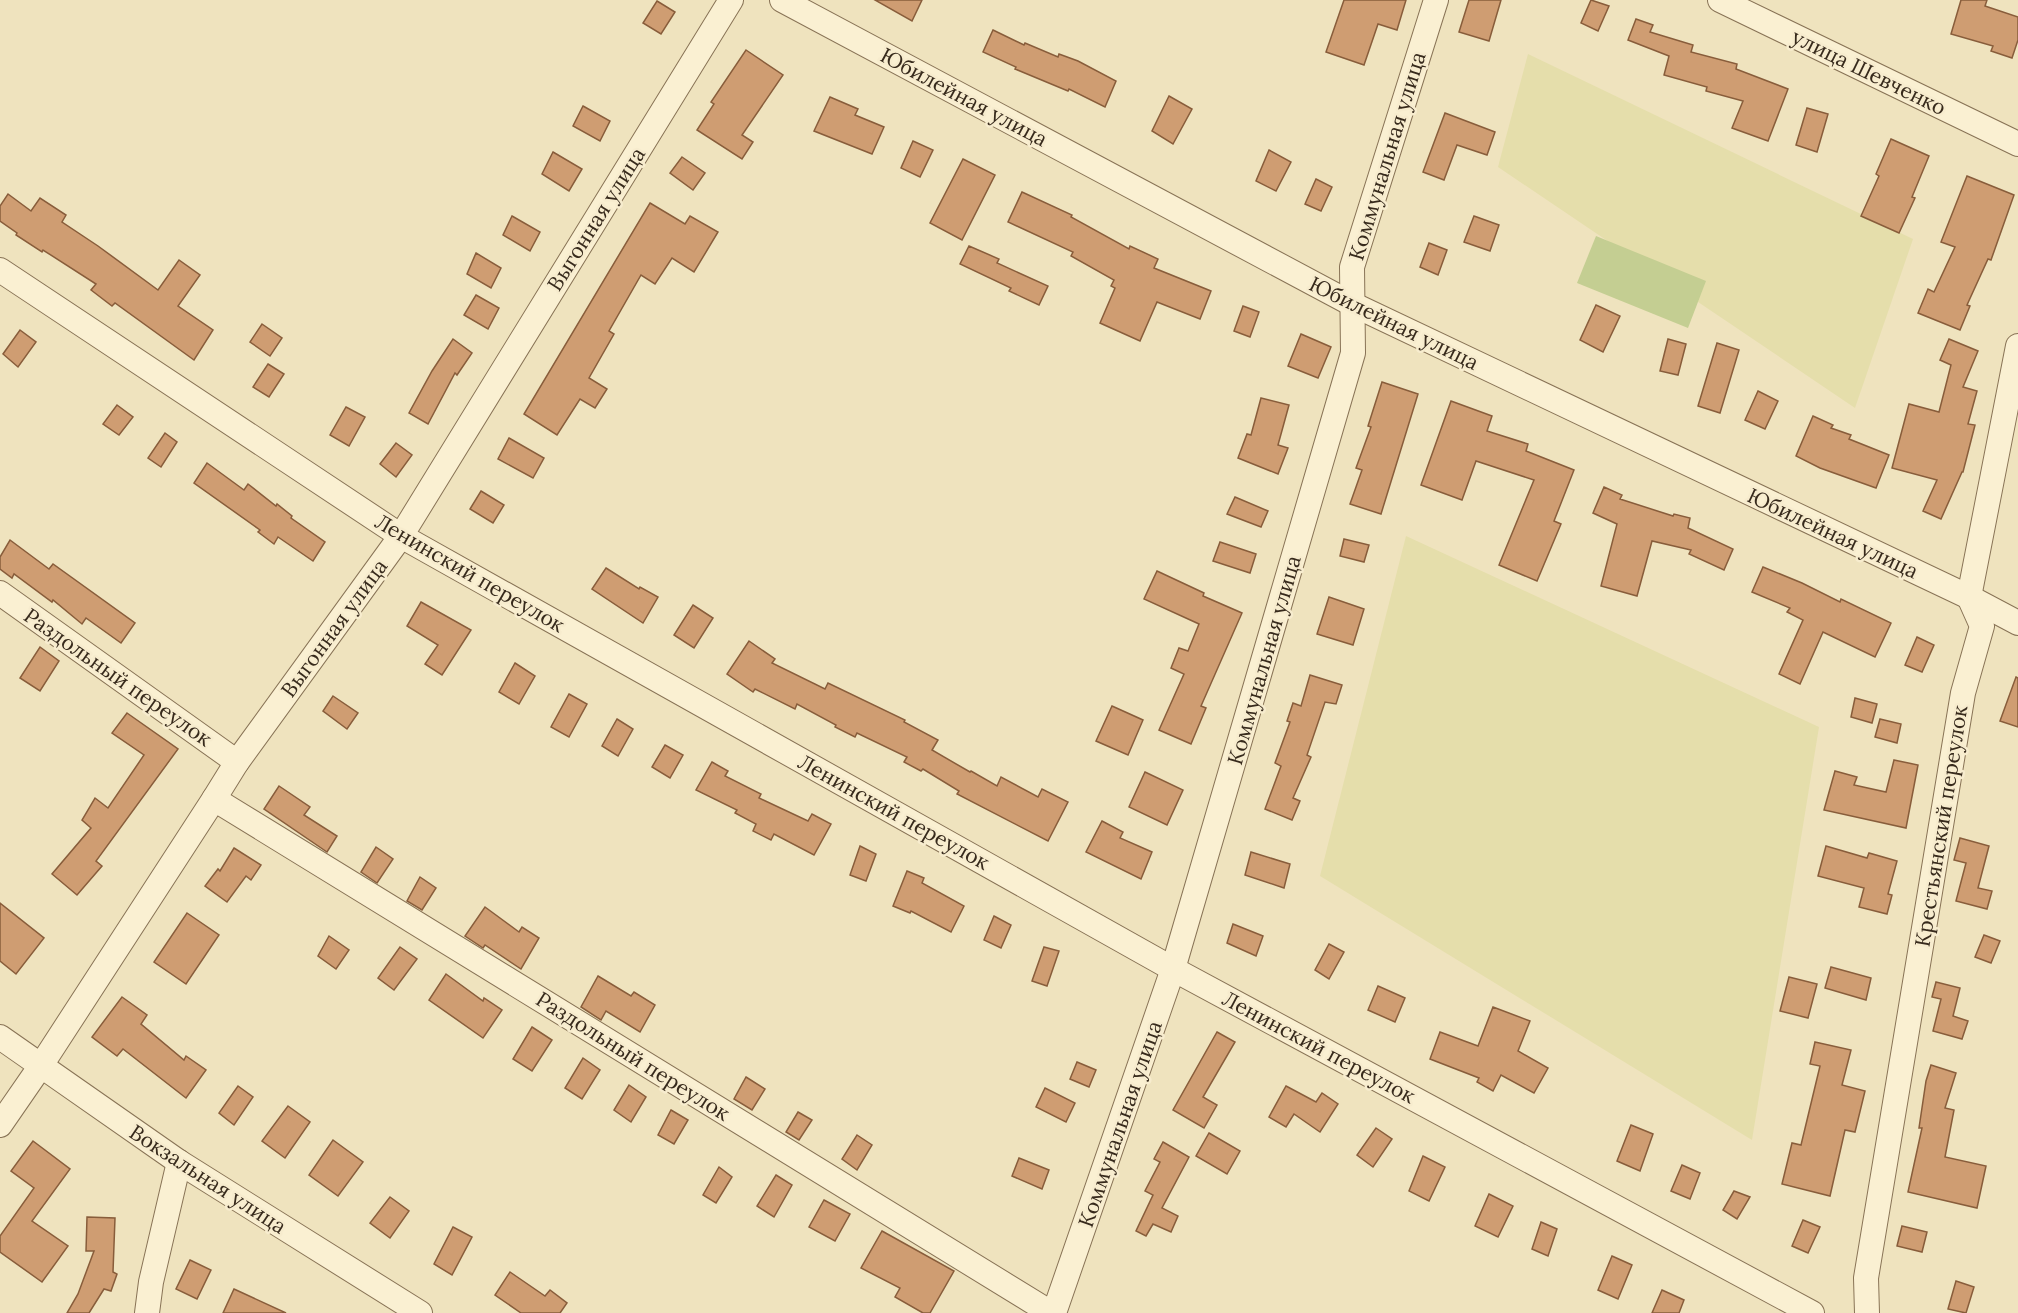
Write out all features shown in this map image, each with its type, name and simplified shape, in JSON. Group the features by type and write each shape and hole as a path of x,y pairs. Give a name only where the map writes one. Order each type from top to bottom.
{"street":[{"name":"Выгонная улица","path":"0,1125 237,762 400,536 731,0"},
{"name":"Юбилейная улица","path":"783,0 1352,304 1969,597 2018,623"},
{"name":"Коммунальная улица","path":"1053,1313 1173,969 1353,353 1352,267 1436,0"},
{"name":"улица Шевченко","path":"1723,1 2018,144"},
{"name":"Ленинский переулок","path":"0,270 400,536 1173,969 1812,1313"},
{"path":"1969,597 2018,346"},
{"name":"Раздольный переулок","path":"0,593 237,762"},
{"name":"Крестьянский переулок","path":"1867,1313 1866,1278 1963,693 1982,626 1969,597"},
{"name":"Раздольный переулок","path":"214,799 1053,1313"},
{"name":"Вокзальная улица","path":"0,1037 179,1162 420,1313"},
{"path":"147,1313 151,1282 179,1162"}],"shaded area":[{"path":"1528,54 1913,239 1855,408 1498,167"},
{"path":"1406,536 1819,727 1752,1140 1320,876"}],"green space":[{"path":"1596,236 1706,281 1688,328 1577,283"}],"building":[{"path":"875,0 922,0 912,21"},
{"path":"1344,0 1406,0 1397,30 1378,24 1364,65 1326,52"},
{"path":"1469,0 1501,0 1489,41 1459,32"},
{"path":"1591,0 1609,6 1598,31 1581,23"},
{"path":"1961,0 1987,0 1985,6 2018,17 2018,40 2012,58 1991,51 1993,46 1951,34"},
{"path":"657,1 675,12 661,34 643,23"},
{"path":"1636,19 1653,25 1650,32 1693,45 1691,52 1737,64 1736,69 1788,89 1768,141 1732,128 1743,101 1706,91 1707,87 1664,75 1669,56 1628,40"},
{"path":"993,30 1024,45 1025,43 1058,57 1059,54 1078,61 1116,81 1105,107 1069,89 1068,91 1015,69 1016,67 983,52"},
{"path":"746,50 783,75 742,135 753,142 742,159 697,130 714,104 711,102"},
{"path":"1169,96 1192,109 1173,144 1152,131"},
{"path":"830,97 858,109 855,115 884,127 872,154 814,131"},
{"path":"583,106 610,121 600,141 573,126"},
{"path":"1807,108 1828,114 1817,152 1796,145"},
{"path":"1445,113 1495,132 1487,155 1457,145 1444,180 1423,172"},
{"path":"1891,139 1929,156 1912,197 1915,198 1899,233 1861,216 1879,176 1876,174"},
{"path":"913,141 933,150 920,177 901,168"},
{"path":"1269,150 1291,162 1276,191 1256,181"},
{"path":"553,152 582,169 569,191 542,174"},
{"path":"682,157 705,173 693,190 670,173"},
{"path":"963,159 995,175 962,240 930,223"},
{"path":"1967,176 2014,195 1991,260 1988,259 1967,305 1970,306 1960,330 1918,313 1928,289 1934,292 1955,247 1941,242"},
{"path":"1316,179 1332,187 1321,211 1305,204"},
{"path":"1022,192 1072,215 1071,217 1129,249 1130,246 1158,259 1154,268 1211,291 1200,319 1157,302 1140,341 1100,323 1115,288 1111,286 1114,280 1071,256 1073,252 1008,222"},
{"path":"8,194 31,211 40,198 66,215 62,222 158,290 179,260 200,275 178,306 213,330 194,360 115,303 112,306 91,290 96,284 16,235 17,233 0,221 0,206"},
{"path":"650,203 685,224 690,216 718,232 694,272 672,258 655,284 641,275 609,331 614,334 589,378 607,389 595,408 580,399 557,435 524,414"},
{"path":"512,216 540,232 530,251 503,235"},
{"path":"1474,216 1499,225 1490,251 1464,242"},
{"path":"1429,243 1447,250 1438,275 1420,267"},
{"path":"969,246 999,259 997,263 1048,286 1039,305 1009,291 1011,288 960,264"},
{"path":"476,253 501,268 491,288 467,274"},
{"path":"476,295 499,308 488,329 464,315"},
{"path":"1596,305 1620,316 1603,352 1580,340"},
{"path":"1243,306 1259,312 1250,337 1234,331"},
{"path":"262,324 282,338 270,356 250,342"},
{"path":"20,330 36,342 18,367 3,354"},
{"path":"1301,334 1331,347 1318,378 1288,366"},
{"path":"453,339 472,353 457,375 455,373 428,424 409,413"},
{"path":"1668,339 1686,344 1678,375 1660,371"},
{"path":"1949,339 1978,351 1963,387 1977,391 1968,424 1975,425 1963,472 1941,519 1923,511 1937,480 1892,468 1909,404 1939,412 1951,365 1940,360"},
{"path":"1717,343 1739,350 1720,413 1698,406"},
{"path":"268,364 284,374 269,397 253,387"},
{"path":"1382,382 1418,394 1381,514 1350,504 1362,470 1356,468 1371,427 1368,426"},
{"path":"1758,391 1778,401 1765,429 1745,420"},
{"path":"1261,398 1289,405 1278,445 1288,448 1278,474 1238,458 1247,434 1251,435"},
{"path":"1451,401 1492,416 1487,431 1528,444 1526,451 1574,470 1554,521 1561,524 1537,581 1499,565 1534,480 1476,461 1462,500 1421,485"},
{"path":"117,405 133,417 119,435 103,424"},
{"path":"346,407 365,417 349,446 330,435"},
{"path":"1813,416 1833,425 1831,428 1851,435 1849,439 1889,455 1876,488 1820,468 1796,456"},
{"path":"165,433 177,442 161,467 148,458"},
{"path":"509,438 544,458 533,478 498,459"},
{"path":"396,443 412,455 396,477 380,464"},
{"path":"207,463 244,490 248,484 325,542 313,561 278,537 274,544 258,532 260,530 194,483"},
{"path":"1604,487 1622,495 1620,499 1673,516 1674,514 1690,518 1688,528 1733,549 1724,570 1689,554 1691,550 1652,541 1637,596 1601,586 1617,524 1593,513"},
{"path":"481,491 504,505 493,523 470,509"},
{"path":"1235,497 1268,511 1261,527 1227,514"},
{"path":"1344,539 1369,545 1364,562 1340,556"},
{"path":"10,540 49,569 53,564 135,623 121,643 86,618 82,624 53,600 52,602 14,574 12,578 0,569 0,557"},
{"path":"1220,542 1256,554 1250,573 1213,561"},
{"path":"1763,567 1840,602 1841,599 1891,623 1875,657 1823,632 1800,684 1779,674 1803,620 1787,612 1790,608 1752,592"},
{"path":"606,568 639,589 640,587 658,597 643,623 592,589"},
{"path":"1157,571 1204,593 1203,596 1242,613 1201,706 1206,708 1191,744 1159,730 1184,674 1171,668 1179,648 1188,651 1199,624 1144,599"},
{"path":"1329,597 1364,609 1353,645 1317,634"},
{"path":"421,602 471,630 442,675 425,664 438,645 407,626"},
{"path":"693,605 713,618 694,648 674,635"},
{"path":"1917,637 1934,645 1922,672 1905,665"},
{"path":"749,641 775,659 772,663 825,689 828,683 905,720 904,722 938,740 932,750 997,786 1001,777 1038,797 1042,789 1068,802 1048,841 957,794 959,791 923,769 921,771 904,762 907,757 857,733 855,737 797,704 795,709 755,689 753,692 727,674"},
{"path":"40,647 59,661 40,691 20,678"},
{"path":"515,663 535,676 519,704 499,692"},
{"path":"1310,675 1342,685 1336,704 1325,702 1307,755 1311,757 1293,798 1300,801 1292,820 1265,809 1281,766 1275,763 1290,722 1287,721 1293,703 1301,706"},
{"path":"2016,677 2018,678 2018,727 2000,721"},
{"path":"569,694 587,704 569,737 551,727"},
{"path":"333,696 358,713 347,729 323,711"},
{"path":"1855,698 1877,704 1872,723 1851,717"},
{"path":"1112,706 1143,720 1128,755 1096,741"},
{"path":"127,713 178,749 96,861 102,866 77,895 52,874 91,828 82,820 95,798 108,808 144,755 112,733"},
{"path":"617,719 633,729 618,756 602,746"},
{"path":"1880,719 1901,724 1897,743 1875,737"},
{"path":"665,745 683,755 670,778 652,767"},
{"path":"1894,760 1918,765 1906,828 1824,810 1835,771 1857,777 1854,785 1886,792"},
{"path":"712,762 728,771 725,776 761,794 759,798 808,821 812,814 831,824 814,855 774,834 771,840 753,831 756,824 735,813 737,810 696,790"},
{"path":"1145,772 1183,790 1167,825 1129,807"},
{"path":"279,786 310,807 304,815 337,836 327,852 264,809"},
{"path":"1102,821 1123,832 1120,838 1152,852 1141,879 1086,852"},
{"path":"1960,838 1989,846 1978,888 1992,891 1987,909 1956,901 1966,863 1954,860"},
{"path":"860,846 876,854 866,881 850,875"},
{"path":"1826,846 1867,858 1869,853 1897,861 1888,894 1892,895 1887,914 1859,907 1864,888 1818,876"},
{"path":"376,847 393,859 377,883 361,872"},
{"path":"234,848 261,865 251,880 246,876 227,902 205,886 218,869 220,871"},
{"path":"1251,852 1290,864 1284,888 1245,875"},
{"path":"907,871 924,878 922,883 964,906 951,932 911,911 910,913 893,906"},
{"path":"420,877 436,888 422,910 407,901"},
{"path":"0,903 44,938 16,974 0,961"},
{"path":"485,907 519,932 522,927 539,938 521,969 485,945 483,948 465,936"},
{"path":"187,913 219,935 186,984 154,962"},
{"path":"994,916 1011,925 1001,948 984,940"},
{"path":"1233,924 1263,936 1256,956 1227,943"},
{"path":"1984,935 2000,941 1991,963 1975,957"},
{"path":"329,936 349,950 336,969 318,956"},
{"path":"1329,944 1344,952 1329,979 1315,970"},
{"path":"400,947 417,959 394,990 378,978"},
{"path":"1044,947 1059,951 1047,986 1032,981"},
{"path":"1831,967 1871,978 1866,1000 1825,988"},
{"path":"446,974 483,1001 484,998 502,1010 483,1038 429,1000"},
{"path":"598,976 631,996 634,992 655,1005 640,1032 606,1011 601,1020 581,1007"},
{"path":"1789,977 1817,984 1808,1018 1780,1011"},
{"path":"1936,982 1960,988 1953,1016 1968,1021 1962,1039 1933,1031 1941,999 1932,997"},
{"path":"1378,986 1405,998 1395,1022 1368,1010"},
{"path":"122,997 147,1015 141,1024 184,1060 186,1056 206,1070 186,1098 123,1049 117,1056 92,1037"},
{"path":"1493,1007 1530,1021 1518,1051 1548,1068 1534,1093 1501,1075 1493,1091 1477,1082 1479,1078 1430,1059 1440,1032 1478,1046"},
{"path":"532,1027 552,1040 532,1071 513,1059"},
{"path":"1217,1032 1235,1042 1203,1097 1217,1105 1204,1128 1173,1110"},
{"path":"1815,1042 1851,1050 1842,1085 1865,1091 1855,1132 1845,1130 1830,1196 1782,1184 1792,1143 1801,1145 1820,1066 1810,1064"},
{"path":"583,1058 600,1070 582,1099 565,1088"},
{"path":"1077,1062 1096,1070 1089,1087 1070,1079"},
{"path":"1931,1065 1956,1073 1945,1108 1954,1110 1945,1157 1986,1166 1977,1208 1908,1192 1922,1128 1919,1128 1926,1081"},
{"path":"746,1077 765,1089 752,1110 734,1099"},
{"path":"629,1085 646,1097 631,1122 614,1110"},
{"path":"238,1086 253,1097 234,1125 219,1113"},
{"path":"1286,1086 1316,1102 1322,1093 1338,1104 1320,1132 1294,1114 1286,1127 1269,1117"},
{"path":"1045,1088 1075,1103 1066,1122 1036,1107"},
{"path":"288,1106 310,1122 285,1158 262,1141"},
{"path":"671,1110 688,1120 674,1144 658,1135"},
{"path":"798,1112 812,1120 799,1140 786,1132"},
{"path":"1631,1125 1653,1134 1640,1171 1617,1161"},
{"path":"1376,1128 1392,1139 1373,1167 1357,1155"},
{"path":"1209,1133 1240,1151 1227,1174 1196,1156"},
{"path":"857,1135 872,1145 857,1170 842,1159"},
{"path":"333,1140 363,1162 338,1196 309,1175"},
{"path":"33,1141 70,1169 32,1221 68,1246 42,1282 0,1252 0,1236 34,1188 11,1171"},
{"path":"1163,1142 1189,1157 1162,1208 1178,1216 1171,1232 1153,1224 1146,1236 1136,1231 1153,1195 1145,1191 1160,1162 1154,1159"},
{"path":"1423,1156 1445,1167 1429,1201 1409,1191"},
{"path":"1019,1158 1049,1170 1042,1189 1012,1176"},
{"path":"1682,1165 1700,1173 1690,1199 1671,1191"},
{"path":"719,1167 732,1177 716,1203 703,1195"},
{"path":"776,1175 792,1185 774,1217 757,1206"},
{"path":"1734,1191 1750,1197 1737,1219 1723,1210"},
{"path":"1489,1194 1513,1206 1498,1237 1475,1226"},
{"path":"390,1197 409,1211 390,1238 370,1223"},
{"path":"824,1200 850,1214 835,1241 809,1227"},
{"path":"87,1217 115,1218 113,1272 117,1274 111,1291 104,1289 89,1313 67,1313 78,1294 94,1251 86,1251"},
{"path":"1803,1220 1820,1227 1808,1253 1792,1246"},
{"path":"1541,1222 1557,1229 1548,1256 1532,1249"},
{"path":"1902,1226 1927,1232 1922,1252 1897,1246"},
{"path":"453,1227 472,1237 452,1275 434,1264"},
{"path":"882,1231 954,1271 930,1313 923,1313 895,1297 900,1288 861,1268"},
{"path":"1612,1256 1632,1265 1618,1299 1598,1290"},
{"path":"190,1260 211,1270 197,1299 176,1289"},
{"path":"510,1272 545,1296 550,1290 567,1303 560,1313 521,1313 495,1295"},
{"path":"1956,1281 1974,1287 1966,1313 1948,1309"},
{"path":"234,1289 286,1313 223,1313"},
{"path":"1662,1290 1684,1300 1679,1313 1652,1313"}]}
